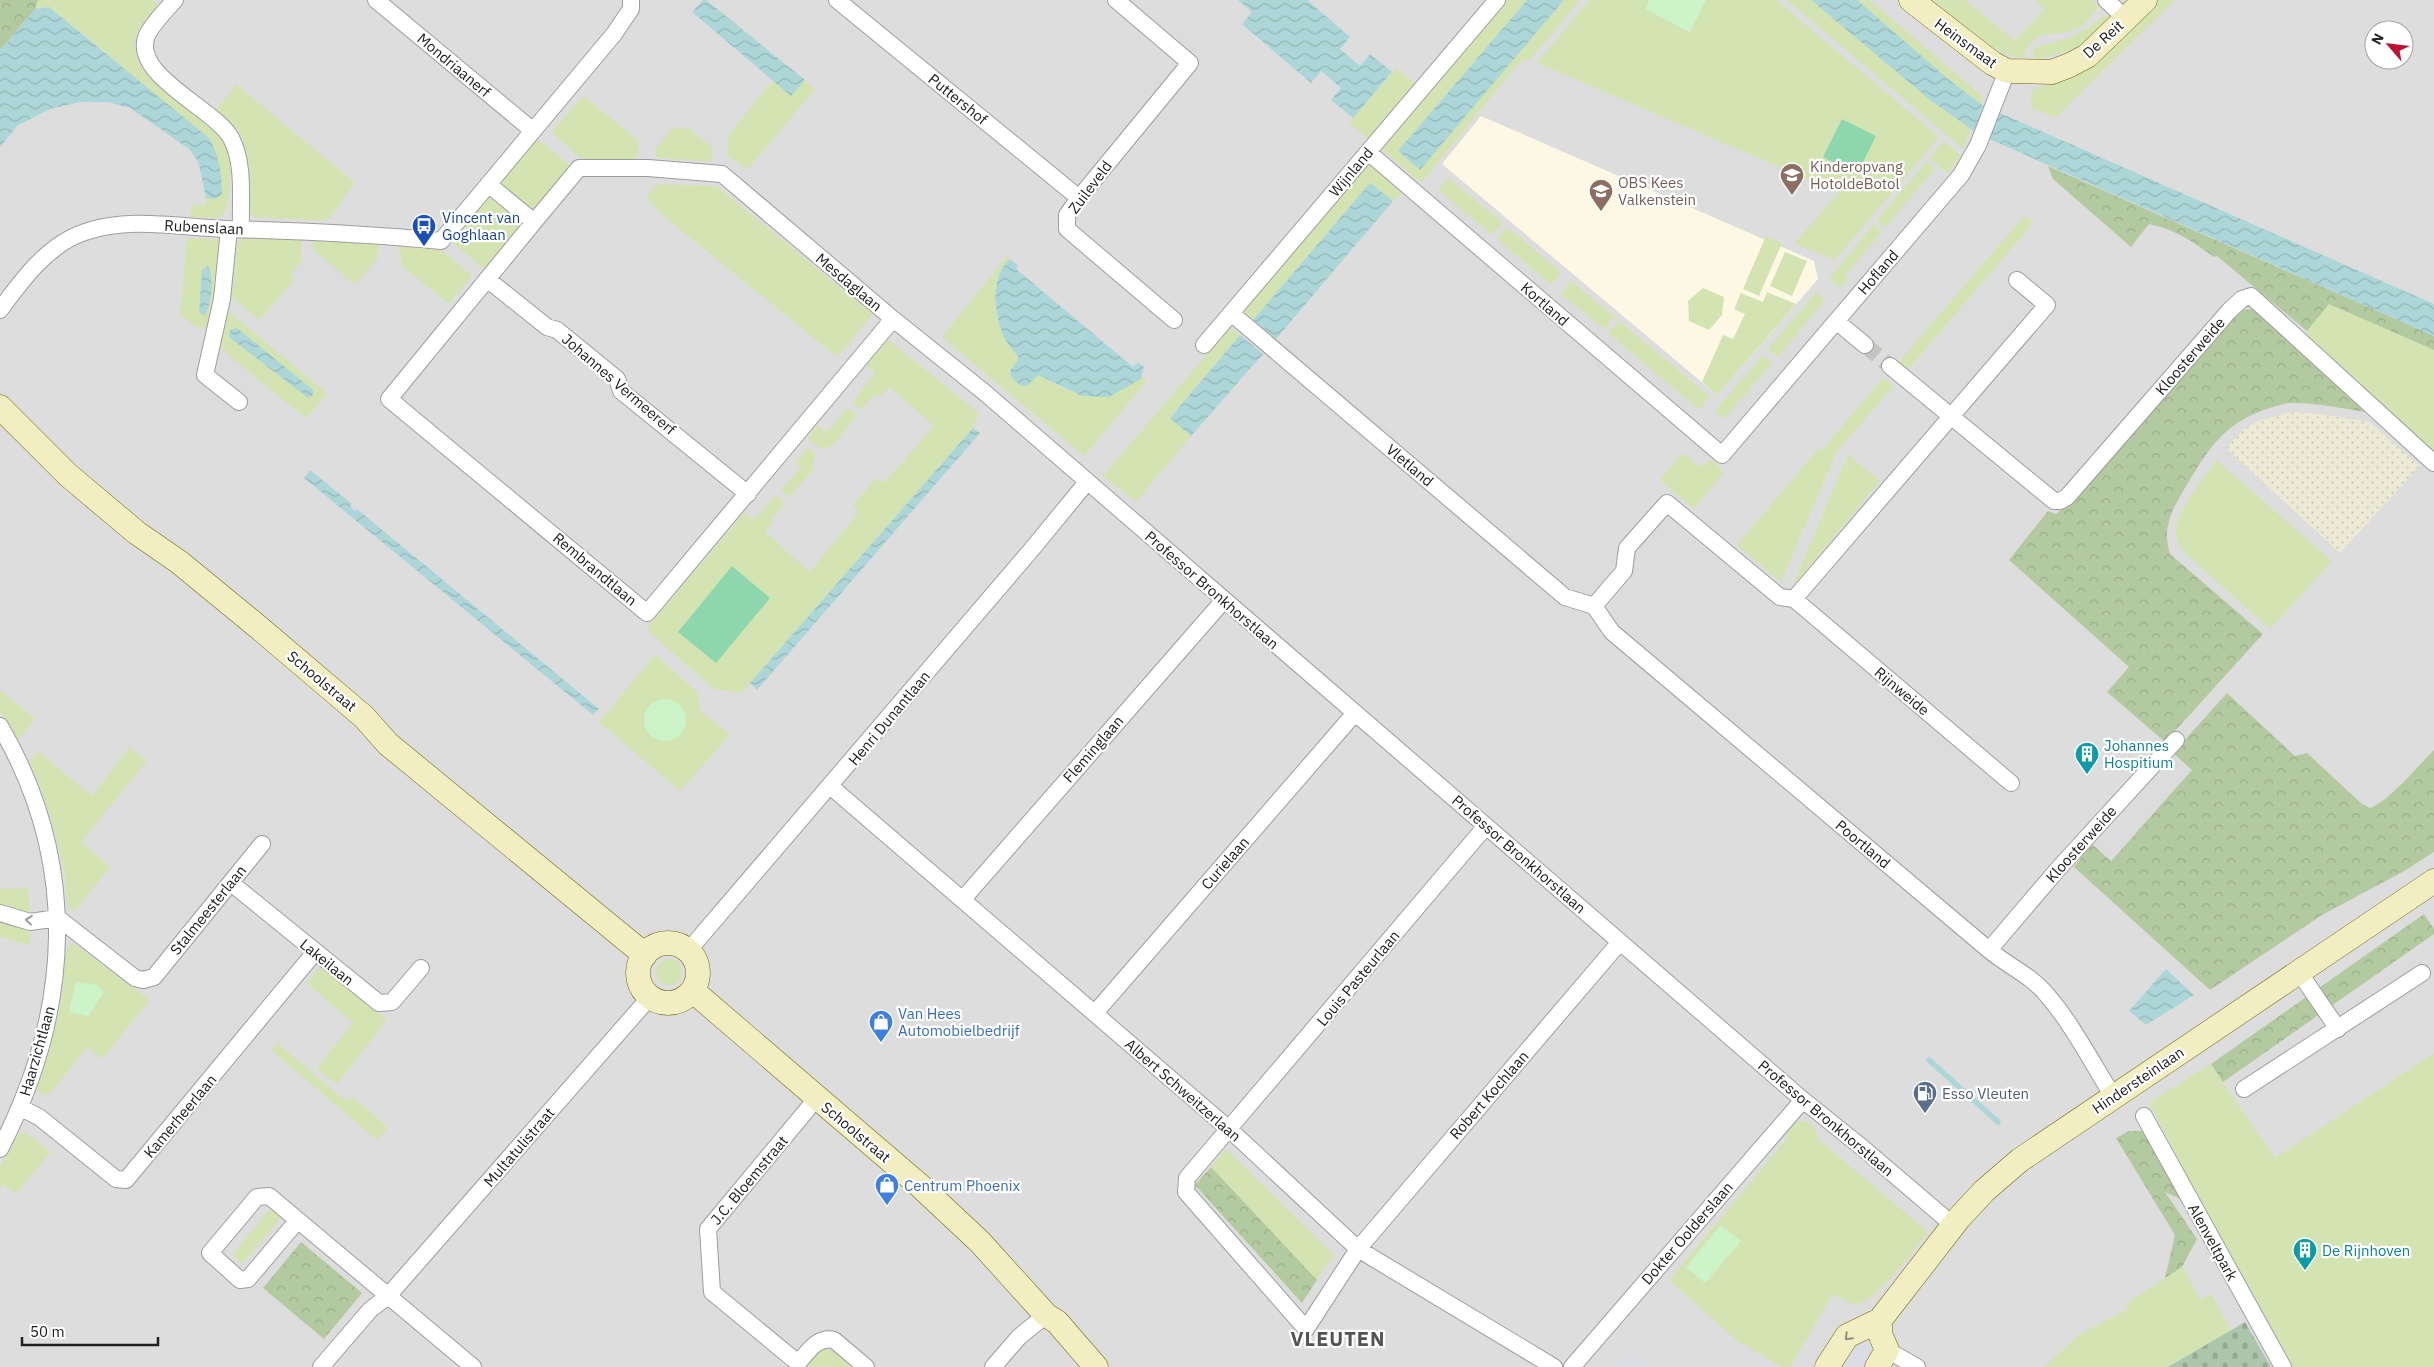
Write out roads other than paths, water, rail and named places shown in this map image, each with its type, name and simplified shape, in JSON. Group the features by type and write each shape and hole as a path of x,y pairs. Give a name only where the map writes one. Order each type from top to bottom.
{"street":[{"path":"175,0 149,32 144,48 146,56 160,76 216,120 231,139 236,151 240,173 235,229 205,375 239,402"},
{"name":"Mondriaanerf","path":"376,0 532,130"},
{"name":"Puttershof","path":"836,0 1078,198"},
{"name":"Zuileveld","path":"1116,0 1190,63 1078,198 1067,215 1067,229 1174,320"},
{"name":"Wijnland","path":"1204,345 1497,0"},
{"name":"Heinsmaat","path":"1911,0 1958,38 2017,71"},
{"path":"2106,0 2126,19"},
{"name":"De Reit","path":"2017,71 2052,72 2087,56 2145,0"},
{"path":"487,279 534,222 488,184 614,34 635,3"},
{"name":"Hofland","path":"1722,455 1961,174 1978,145 1995,103 2017,71"},
{"name":"Kortland","path":"1368,152 1722,455"},
{"name":"Mesdaglaan","path":"534,222 579,168 648,168 722,174 893,319 984,392 1087,482"},
{"name":"Rubenslaan","path":"0,310 33,268 61,244 86,231 117,226 169,224 441,241 488,184"},
{"name":"Rembrandtlaan","path":"487,279 390,399 647,613 893,319"},
{"name":"Johannes Vermeererf","path":"487,279 547,327 557,330 617,379 621,391 748,494"},
{"path":"1794,599 2047,305 2017,280"},
{"name":"Kloosterweide","path":"1952,416 2054,501 2060,502 2229,311 2242,299 2251,296 2434,463"},
{"name":"Vletland","path":"1231,313 1565,597 1594,606"},
{"path":"1836,321 1865,345"},
{"path":"1890,366 1952,416"},
{"name":"Schoolstraat","path":"0,407 75,481 137,533 180,562 257,626 364,717 388,744 645,955"},
{"name":"Professor Bronkhorstlaan","path":"1087,482 1803,1100 1864,1149 1952,1225"},
{"name":"Henri Dunantlaan","path":"688,951 1087,482"},
{"name":"Rijnweide","path":"1594,606 1624,571 1627,548 1667,503 1780,597 1794,599 2011,783"},
{"name":"Fleminglaan","path":"963,898 1224,600"},
{"name":"Poortland","path":"1594,606 1612,632 1989,950 2034,982 2047,995 2113,1096"},
{"name":"Curielaan","path":"1095,1013 1355,713"},
{"name":"Haarzichtlaan","path":"0,726 16,756 44,826 54,868 58,918 57,962 50,1013 34,1071 20,1108 0,1149"},
{"name":"Kloosterweide","path":"1989,950 2058,869 2176,740"},
{"name":"Albert Schweitzerlaan","path":"830,786 963,898 1229,1129 1358,1249 1554,1367"},
{"name":"Louis Pasteurlaan","path":"1358,1249 1306,1328 1186,1192 1187,1178 1486,826"},
{"name":"Stalmeesterlaan","path":"58,918 135,978 143,980 154,977 262,844"},
{"name":"Hindersteinlaan","path":"1880,1320 1952,1225 1984,1192 2020,1160 2434,881"},
{"name":"Lakeilaan","path":"231,883 379,1003 392,1002 421,968"},
{"path":"0,913 30,922 58,918"},
{"name":"Robert Kochlaan","path":"1358,1249 1620,942"},
{"path":"661,944 680,946 688,951 695,960 698,970 697,981 692,991 677,1002 668,1004 650,998 644,991 638,972 645,955 661,944"},
{"name":"Kamerheerlaan","path":"20,1108 39,1117 116,1179 126,1180 315,952"},
{"path":"2299,972 2338,1029"},
{"path":"2244,1089 2422,973"},
{"name":"Schoolstraat","path":"692,991 816,1099 918,1184 973,1236 1046,1315 1057,1322 1096,1367"},
{"name":"Multatulistraat","path":"321,1367 370,1310 388,1296 650,998"},
{"name":"J.C. Bloemstraat","path":"816,1099 708,1230 712,1292 798,1363 818,1341 828,1339 834,1340 866,1367"},
{"name":"Dokter Oolderslaan","path":"1572,1367 1803,1100"},
{"name":"Alenveltpark","path":"2144,1116 2283,1367"},
{"path":"298,1220 248,1279 240,1280 210,1253 257,1197 269,1196 298,1220 472,1367"},
{"path":"993,1367 1019,1337 1046,1315"},
{"path":"1827,1367 1847,1336 1855,1330 1880,1320 1882,1358 1917,1367"}],"water":[{"path":"703,0 706,0 805,80 791,96 692,12"},
{"path":"1238,0 1307,0 1350,37 1340,49 1360,66 1370,54 1392,72 1353,118 1331,100 1341,88 1321,71 1311,83 1242,24 1252,12"},
{"path":"1527,0 1564,0 1420,170 1398,151"},
{"path":"1811,0 1857,0 1948,79 1982,105 2434,304 2434,336 1978,134 1930,100"},
{"path":"49,7 209,138 219,165 222,195 215,199 206,198 198,161 189,149 130,108 107,102 80,102 50,109 17,126 0,147 0,50 35,9"},
{"path":"1370,183 1393,201 1276,339 1253,320"},
{"path":"1010,259 1018,265 1016,269 1133,367 1138,362 1144,367 1141,379 1109,397 1082,396 1038,375 1027,386 1021,386 1011,377 1010,371 1019,358 1005,339 996,308 996,286 1003,267"},
{"path":"208,266 211,277 211,291 205,316 199,312 202,270"},
{"path":"237,328 313,390 313,395 308,398 229,337 230,330"},
{"path":"1240,335 1263,354 1191,436 1170,418"},
{"path":"973,428 980,433 757,690 750,683"},
{"path":"310,470 352,504 350,507 355,511 357,509 599,709 593,715 304,478"},
{"path":"2166,969 2194,995 2146,1025 2129,1011"}],"waterway":[{"path":"1929,1060 1998,1122"}],"tunnel":[{"path":"1865,345 1890,366"}],"place":[{"name":"Kinderopvang HotoldeBotol","path":"1792,196"},
{"name":"OBS Kees Valkenstein","path":"1601,212"},
{"name":"Vincent van Goghlaan","path":"424,247"},
{"name":"Johannes Hospitium","path":"2087,775"},
{"name":"Van Hees Automobielbedrijf","path":"881,1043"},
{"name":"Esso Vleuten","path":"1925,1114"},
{"name":"Centrum Phoenix","path":"887,1206"},
{"name":"De Rijnhoven","path":"2305,1271"}],"district":[{"name":"VLEUTEN","path":"1338,1338"}]}
